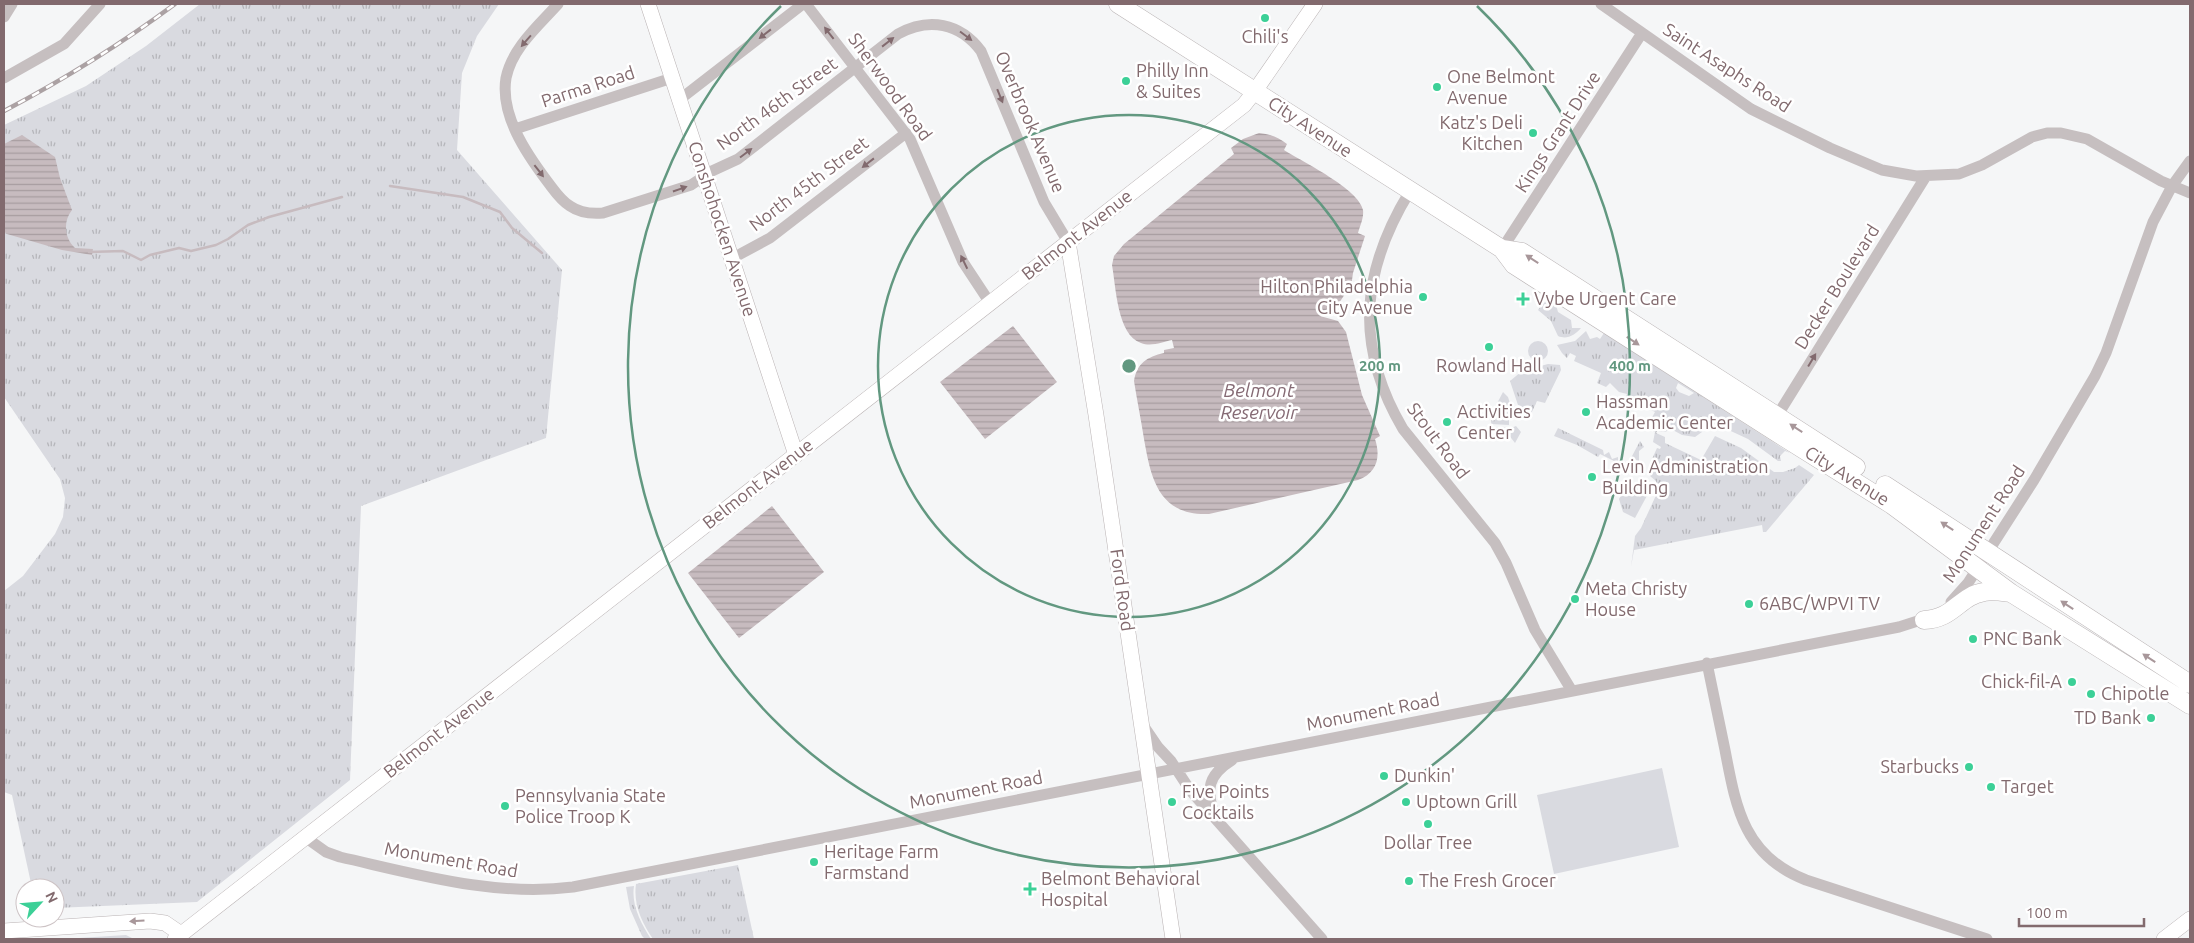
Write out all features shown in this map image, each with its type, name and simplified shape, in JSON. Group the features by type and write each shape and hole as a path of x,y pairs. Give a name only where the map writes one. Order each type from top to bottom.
{"highway":[{"name":"City Avenue","path":"1118,4 1502,249 1514,265 1600,311 1777,416 2190,684"},
{"name":"City Avenue","path":"1600,311 1892,505 2012,593 2190,706"},
{"path":"1924,620 1939,619 1969,598 1980,593 2012,593"}],"main road":[{"name":"Conshohocken Avenue","path":"648,4 796,455"},
{"name":"Belmont Avenue","path":"181,938 305,837 1244,105 1255,92 1315,4"},
{"name":"Ford Road","path":"1068,242 1150,774 1173,939"},
{"path":"2164,939 2190,919"},
{"path":"4,931 150,920 165,923 181,938"},
{"path":"2184,939 2190,927"}],"street":[{"path":"4,17 12,4"},
{"path":"4,76 64,44 100,4"},
{"name":"North 46th Street","path":"558,4 522,46 508,70 506,97 515,129 534,164 559,197 571,207 586,213 595,214 611,211 691,185 744,155 906,30 928,24 948,26"},
{"path":"679,100 805,4"},
{"name":"Sherwood Road","path":"805,4 906,133 921,161 963,262 990,303"},
{"name":"Saint Asaphs Road","path":"1601,4 1746,105 1792,131 1882,170 1926,176 1966,172 2024,141 2040,135 2062,133 2078,136 2096,143 2172,186 2190,193"},
{"name":"Overbrook Avenue","path":"948,26 965,35 981,51 1044,202 1068,242"},
{"name":"Kings Grant Drive","path":"1502,249 1642,33"},
{"name":"Parma Road","path":"515,129 672,78"},
{"name":"North 45th Street","path":"731,259 770,238 906,133"},
{"name":"Monument Road","path":"305,837 326,852 349,859 477,886 528,890 590,884 1707,663 1899,627 1924,620 1941,611 1955,599 1988,553 2060,438 2101,364 2154,222 2172,186 2190,161"},
{"name":"Decker Boulevard","path":"1777,416 1926,176"},
{"name":"Stout Road","path":"1410,191 1385,237 1372,283 1371,337 1379,378 1391,408 1403,429 1495,543 1506,563 1535,630 1572,690"},
{"path":"1707,663 1739,813 1753,841 1766,856 1789,873 1806,880 1987,939"},
{"path":"1141,721 1190,790 1322,939"},
{"path":"1215,818 1210,800 1210,783 1220,769 1237,757"}],"green space":[{"path":"200,4 499,4 477,36 462,73 457,150 562,270 546,438 361,506 350,780 197,902 65,908 65,878 30,878 12,795 4,792 4,591 23,576 55,534 63,517 65,498 60,479 4,397 4,125 86,86 146,46"},
{"path":"1546,302 1550,305 1552,302 1556,305 1558,312 1571,320 1572,328 1581,328 1571,336 1558,336 1551,321 1538,310"},
{"path":"1586,331 1590,339 1597,337 1600,339 1604,333 1790,453 1785,451 1780,456 1781,461 1778,461 1748,439 1707,420 1702,432 1695,437 1682,435 1671,429 1665,432 1657,431 1656,433 1665,437 1665,443 1701,460 1715,436 1741,448 1774,472 1783,472 1799,465 1814,475 1766,532 1763,532 1762,525 1634,550 1631,567 1635,536 1641,528 1658,491 1656,481 1650,476 1655,460 1652,459 1657,448 1660,449 1661,447 1653,442 1655,432 1644,427 1640,421 1641,419 1649,423 1655,412 1626,397 1627,394 1619,392 1610,383 1606,387 1597,383 1601,373 1574,361 1576,356 1570,353 1567,358 1557,345 1575,341","holes":["1678,383 1694,393 1689,396 1679,392 1676,388"]},
{"path":"1538,341 1545,344 1548,351 1545,358 1538,361 1531,358 1528,351 1531,344"},
{"path":"1548,364 1560,365 1561,370 1545,403 1537,401 1530,416 1521,417 1519,413 1523,411 1521,411 1521,406 1518,405 1510,381 1522,371"},
{"path":"1503,392 1508,397 1513,413 1509,419 1509,425 1491,424 1492,413"},
{"path":"1516,426 1521,432 1515,443 1508,434 1496,435 1494,427 1511,428"},
{"path":"1558,428 1603,450 1604,455 1609,452 1612,459 1618,457 1618,461 1623,462 1622,465 1600,454 1598,457 1577,445 1554,436"},
{"path":"1640,441 1644,447 1639,451 1639,461 1631,458"},
{"path":"1635,483 1646,486 1649,492 1635,518 1623,512 1619,499 1626,487"},
{"path":"1662,768 1679,847 1554,874 1537,795"},
{"path":"738,865 754,939 653,939 639,913 635,891 636,884"},
{"path":"634,886 635,907 651,939 645,939 642,936 630,909 626,887"},
{"path":"126,935 134,939 63,939"}],"water":[{"name":"Belmont Reservoir","path":"1259,133 1274,136 1287,144 1284,150 1352,193 1363,210 1358,233 1365,236 1353,273 1350,294 1345,294 1335,309 1320,316 1338,321 1346,332 1362,395 1380,436 1375,439 1378,452 1376,464 1370,473 1358,480 1209,514 1192,513 1179,509 1168,502 1154,481 1147,454 1134,381 1140,365 1148,359 1164,353 1164,350 1174,348 1172,340 1157,344 1141,343 1127,331 1119,309 1112,265 1114,256 1124,244 1234,154 1231,148 1243,139"},
{"path":"22,135 55,157 60,178 72,210 67,219 67,234 75,248 93,249 92,255 62,250 7,234 4,231 4,144"},
{"path":"1013,326 1057,382 985,439 940,382"},
{"path":"772,506 824,572 739,638 688,573"}],"waterway":[{"path":"390,186 463,197 500,212 512,228 542,253"},
{"path":"89,252 123,251 141,260 150,255 179,248 191,251 216,245 248,225 269,217 342,197"}],"railway":[{"path":"4,111 91,61 175,4"}],"place":[{"name":"Chili's","path":"1265,18"},
{"name":"Philly Inn & Suites","path":"1126,81"},
{"name":"One Belmont Avenue","path":"1437,87"},
{"name":"Katz's Deli Kitchen","path":"1533,133"},
{"name":"Hilton Philadelphia City Avenue","path":"1423,297"},
{"name":"Vybe Urgent Care","path":"1523,299"},
{"name":"Rowland Hall","path":"1489,347"},
{"name":"Hassman Academic Center","path":"1586,412"},
{"name":"Activities Center","path":"1447,422"},
{"name":"Levin Administration Building","path":"1592,477"},
{"name":"Meta Christy House","path":"1575,599"},
{"name":"6ABC/WPVI TV","path":"1749,604"},
{"name":"PNC Bank","path":"1973,639"},
{"name":"Chick-fil-A","path":"2072,682"},
{"name":"Chipotle","path":"2091,694"},
{"name":"TD Bank","path":"2151,718"},
{"name":"Starbucks","path":"1969,767"},
{"name":"Dunkin'","path":"1384,776"},
{"name":"Target","path":"1991,787"},
{"name":"Five Points Cocktails","path":"1172,802"},
{"name":"Uptown Grill","path":"1406,802"},
{"name":"Pennsylvania State Police Troop K","path":"505,806"},
{"name":"Dollar Tree","path":"1428,824"},
{"name":"Heritage Farm Farmstand","path":"814,862"},
{"name":"The Fresh Grocer","path":"1409,881"},
{"name":"Belmont Behavioral Hospital","path":"1030,889"}]}
